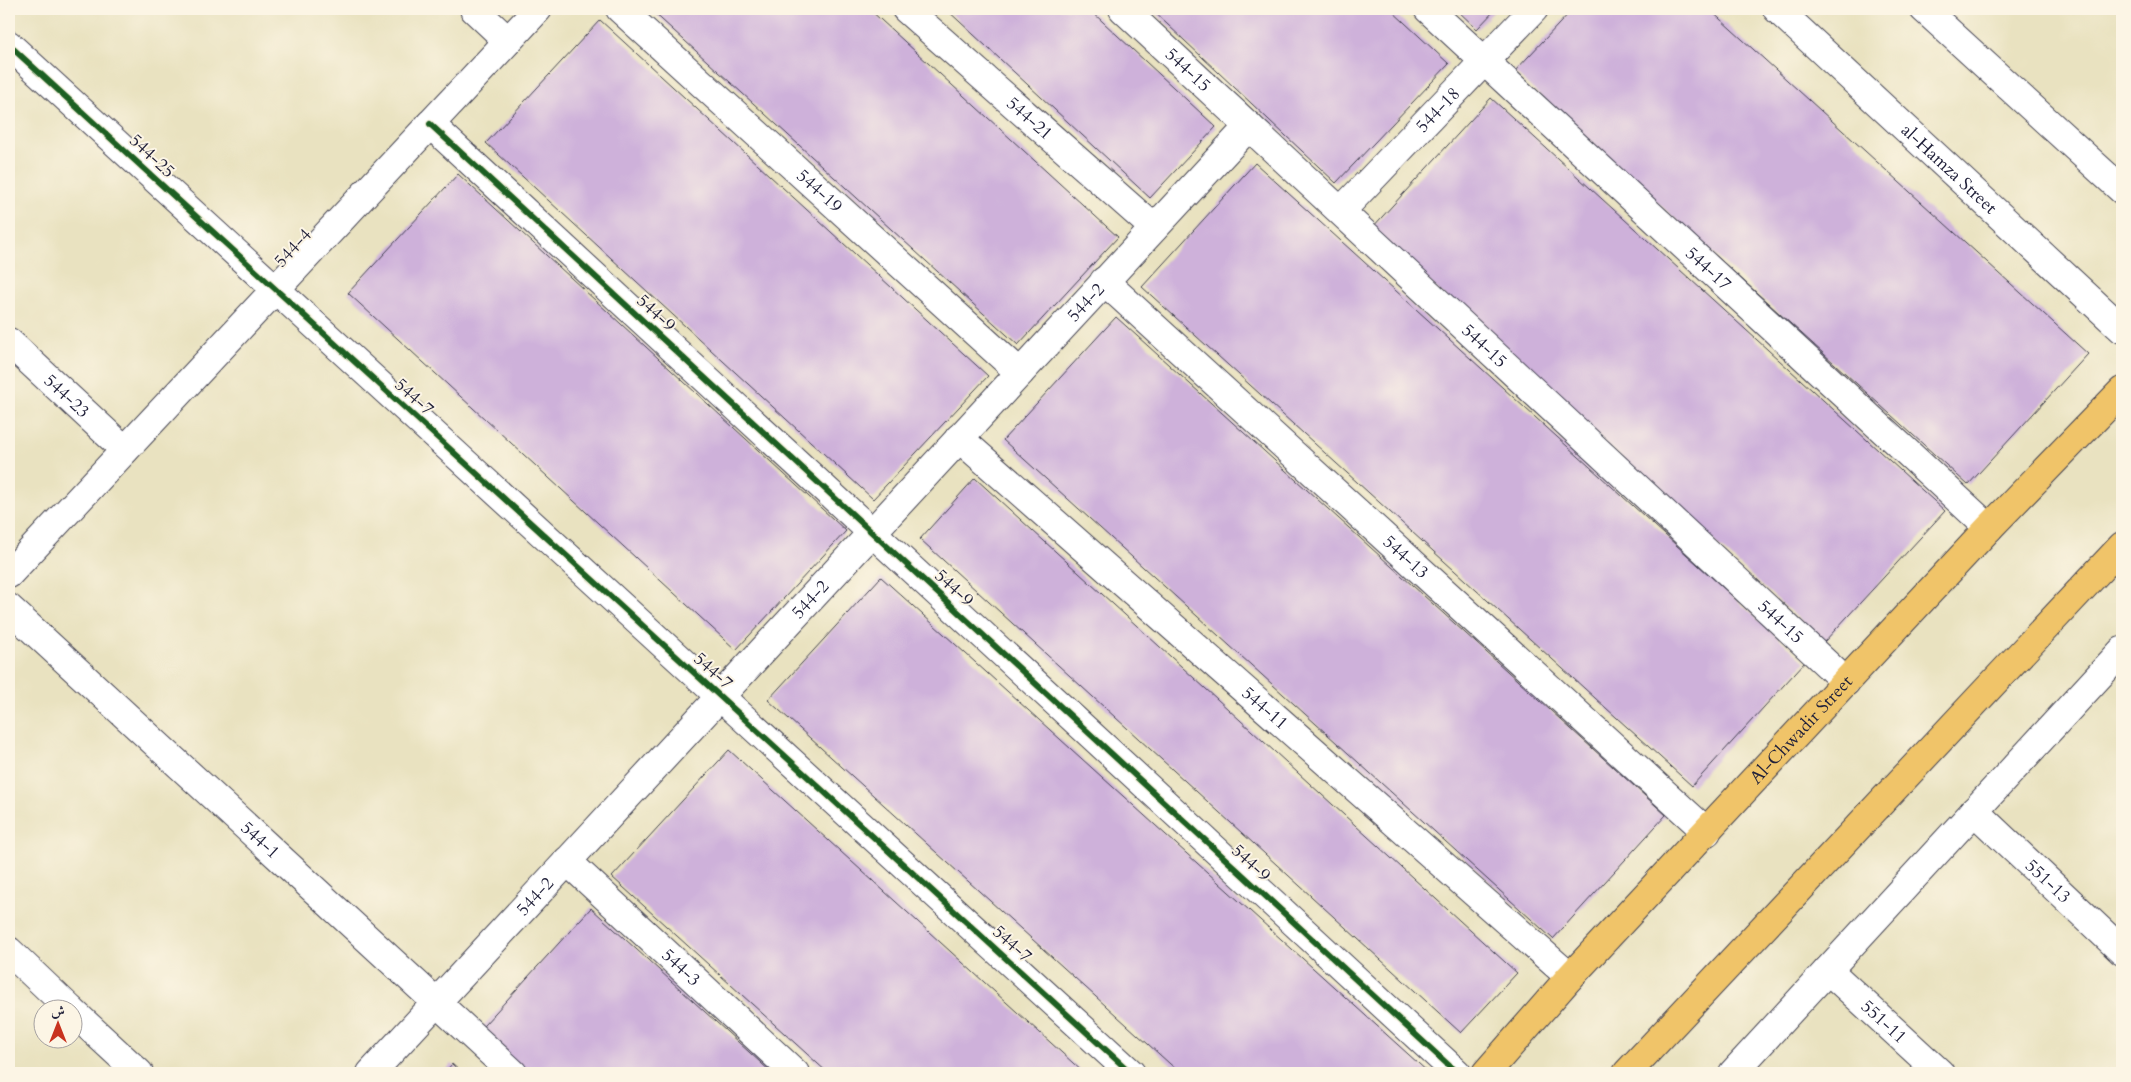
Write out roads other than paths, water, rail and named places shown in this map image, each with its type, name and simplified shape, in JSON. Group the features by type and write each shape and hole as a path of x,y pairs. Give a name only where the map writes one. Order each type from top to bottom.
{"main road":[{"name":"Al-Chwadir Street","path":"1486,1073 1570,977 1989,528 2122,391"},
{"path":"1627,1073 2122,546"}],"street":[{"path":"474,9 508,41"},
{"name":"544-4","path":"9,574 538,9"},
{"name":"544-19","path":"620,9 1020,373"},
{"name":"544-21","path":"906,9 1154,228"},
{"name":"544-15","path":"1124,9 1846,682"},
{"name":"544-17","path":"1428,9 1989,528"},
{"name":"544-18","path":"1341,211 1534,9"},
{"name":"al-Hamza Street","path":"1777,9 2122,329"},
{"path":"1924,9 2122,190"},
{"name":"544-25","path":"9,45 275,290"},
{"name":"544-9","path":"430,124 1457,1073"},
{"name":"544-2","path":"371,1073 1249,126"},
{"name":"544-13","path":"1104,281 1707,832"},
{"name":"544-7","path":"275,290 1131,1073"},
{"name":"544-23","path":"9,342 125,450"},
{"name":"544-11","path":"960,438 1570,977"},
{"name":"544-1","path":"9,608 513,1073"},
{"path":"1733,1073 2121,654"},
{"name":"551-13","path":"1974,811 2122,951"},
{"name":"544-3","path":"567,861 795,1073"},
{"path":"9,951 61,1000"},
{"name":"551-11","path":"1828,970 1940,1073"},
{"path":"82,1019 139,1073"}]}
